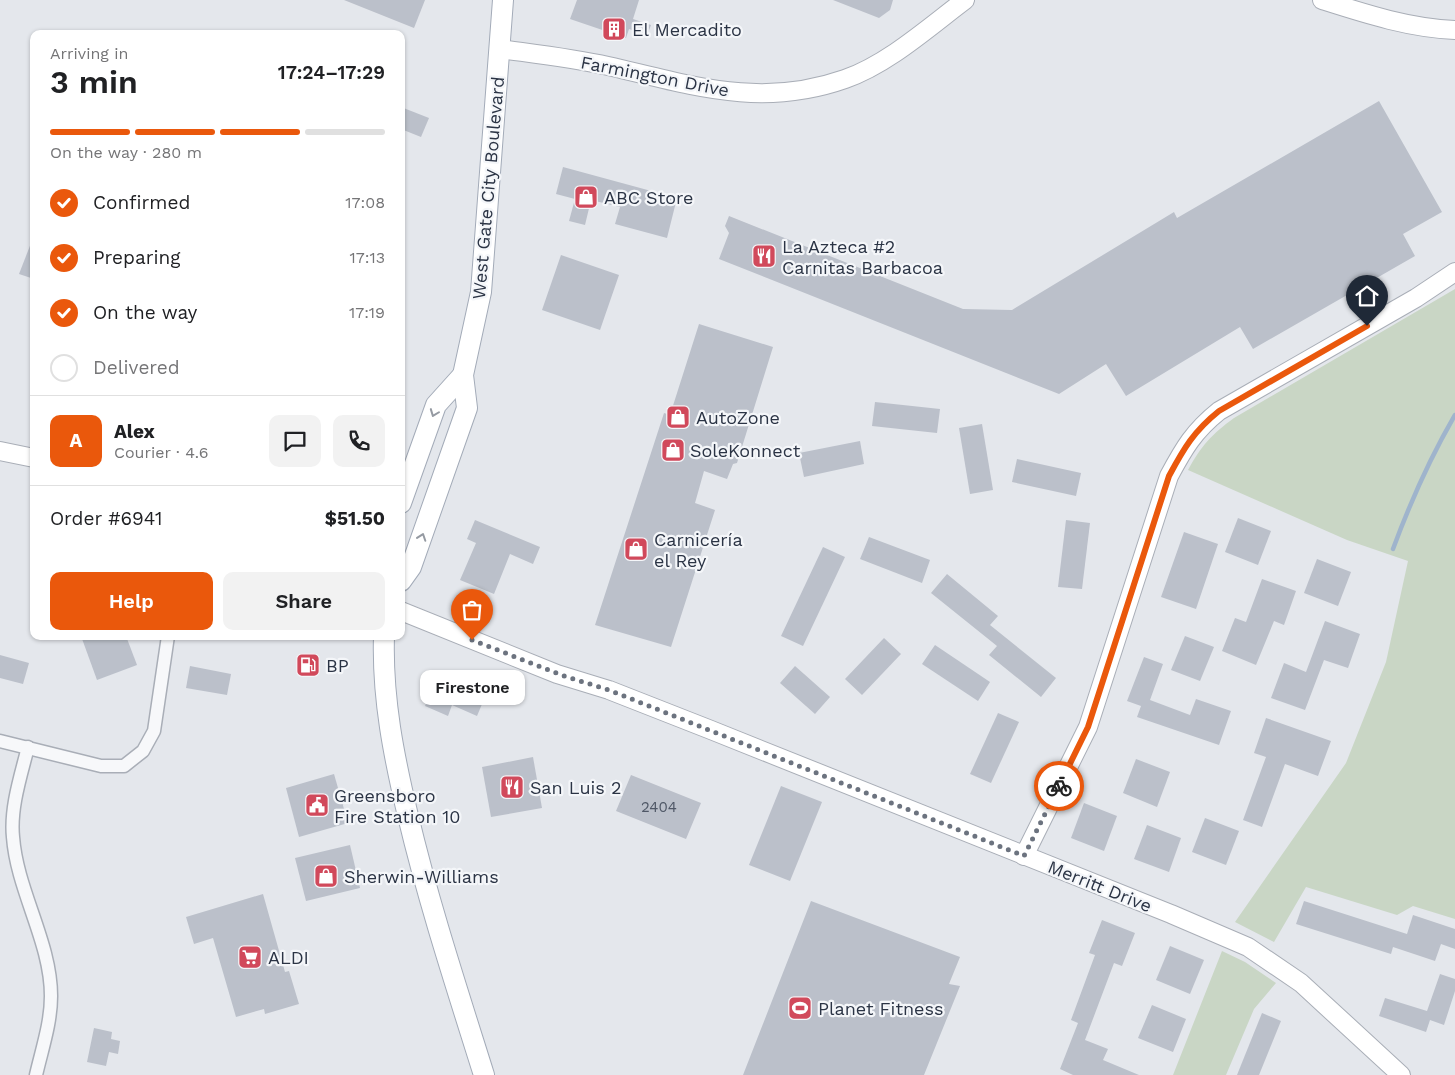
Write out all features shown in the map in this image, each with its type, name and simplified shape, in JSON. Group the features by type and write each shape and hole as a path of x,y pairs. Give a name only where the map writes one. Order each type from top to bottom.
{"main road":[{"name":"West Gate City Boulevard","path":"405,576 411,568 467,408 463,375 481,292 503,0"},
{"name":"West Gate City Boulevard","path":"405,492 436,405 463,375"},
{"path":"384,640 383,664 386,712 400,784 424,883 484,1075"}],"street":[{"name":"Farmington Drive","path":"500,49 580,60 689,86 724,92 784,93 846,79 890,56 965,0"},
{"path":"1322,0 1373,16 1427,29 1455,30"},
{"path":"1024,856 1088,727 1169,476 1184,448 1200,427 1219,411 1416,298 1455,272"},
{"path":"0,451 30,457"},
{"name":"Merritt Drive","path":"405,613 564,676 609,690 1248,947 1301,983 1401,1075"},
{"path":"0,740 102,766 124,766 143,751 154,731 167,640"},
{"path":"28,747 17,795 13,836 19,872 46,962 51,996 47,1032 36,1075"}],"green space":[{"path":"1455,289 1455,919 1413,906 1397,915 1306,887 1274,942 1235,922 1346,763 1386,662 1408,561 1347,540 1188,470 1208,441 1234,418"},
{"path":"1222,951 1245,962 1276,983 1254,1009 1226,1075 1173,1075"}],"building":[{"path":"344,0 425,0 414,28"},
{"name":"El Mercadito","path":"577,0 639,0 633,19 651,25 647,36 629,29 626,38 570,19"},
{"path":"833,0 893,0 890,10 879,18"},
{"path":"1379,101 1442,212 1403,234 1415,256 1253,349 1240,327 1126,396 1106,364 1059,394 719,259 729,233 725,226 729,216 963,309 1012,310 1174,212 1177,218"},
{"path":"405,109 429,118 421,137 405,131"},
{"path":"563,167 677,198 667,238 615,224 620,207 591,200 585,225 569,221 575,199 556,194"},
{"path":"30,246 30,278 19,274"},
{"path":"561,255 619,275 600,330 542,310"},
{"path":"699,324 773,347 737,463 733,464 727,479 704,471 695,503 715,510 671,647 595,625 664,413 670,415"},
{"path":"875,402 940,409 937,433 872,426"},
{"path":"982,424 993,490 970,494 959,428"},
{"path":"860,441 864,464 804,477 799,453"},
{"path":"1017,459 1081,473 1076,496 1012,482"},
{"path":"1238,518 1271,531 1258,565 1225,552"},
{"path":"475,520 540,547 533,564 510,554 494,594 460,580 476,543 467,539"},
{"path":"1066,520 1090,523 1082,589 1058,587"},
{"path":"1184,532 1218,544 1196,609 1161,597"},
{"path":"869,537 930,560 922,583 860,559"},
{"path":"823,547 845,557 803,646 781,636"},
{"path":"1317,559 1351,572 1338,606 1304,593"},
{"path":"947,574 998,616 990,625 1056,678 1041,697 989,655 997,646 931,593"},
{"path":"1262,579 1296,591 1284,625 1274,621 1256,665 1222,651 1235,618 1246,622"},
{"path":"1325,621 1360,634 1348,668 1324,660 1305,710 1271,698 1284,663 1306,672"},
{"path":"1185,636 1214,647 1200,681 1171,670"},
{"path":"884,638 901,654 862,695 845,679"},
{"path":"82,640 128,640 137,665 97,680"},
{"path":"935,645 990,682 978,701 922,664"},
{"path":"0,655 29,663 23,684 0,678"},
{"path":"1144,657 1163,664 1150,700 1190,715 1196,699 1231,711 1219,745 1137,717 1141,706 1127,701"},
{"path":"190,666 231,674 227,695 186,688"},
{"path":"795,666 830,697 815,714 780,683"},
{"path":"437,677 485,697 477,716 452,705 448,716 425,706"},
{"path":"998,713 1019,722 991,783 970,774"},
{"path":"1266,718 1331,741 1318,776 1285,764 1262,827 1243,820 1266,757 1254,753"},
{"name":"San Luis 2","path":"533,757 542,808 491,817 482,767"},
{"path":"1136,759 1170,772 1157,807 1123,793"},
{"name":"Greensboro Fire Station 10","path":"334,774 348,823 299,837 286,788"},
{"path":"631,775 701,803 686,839 616,811"},
{"path":"781,786 822,802 790,881 749,865"},
{"path":"1084,803 1117,816 1104,851 1071,838"},
{"path":"1205,818 1239,831 1226,865 1192,852"},
{"path":"1147,825 1181,838 1169,872 1134,859"},
{"path":"350,845 360,888 306,901 295,858"},
{"name":"ALDI","path":"263,894 285,972 289,971 299,1004 265,1014 264,1009 236,1017 213,938 194,944 186,917"},
{"path":"811,901 960,957 949,984 960,986 924,1075 743,1075"},
{"path":"1304,901 1407,934 1413,915 1455,929 1455,949 1441,944 1435,961 1393,947 1391,954 1296,924"},
{"path":"1102,920 1135,933 1122,966 1114,963 1085,1040 1108,1049 1103,1060 1139,1075 1073,1075 1060,1069 1078,1023 1071,1020 1095,955 1089,953"},
{"path":"1170,946 1204,960 1190,994 1156,980"},
{"path":"1440,974 1455,979 1455,991 1444,1025 1430,1020 1426,1032 1379,1016 1385,998 1427,1011"},
{"path":"1152,1005 1186,1019 1173,1052 1138,1038"},
{"path":"1262,1013 1281,1021 1259,1075 1237,1075"},
{"path":"94,1028 112,1032 111,1039 120,1041 118,1054 109,1052 106,1066 87,1062"}],"waterway":[{"path":"1393,549 1421,481 1455,415"}],"way so far":[{"path":"472,640 564,676 609,690 1024,856 1059,786"}],"place":[{"name":"El Mercadito","path":"614,29"},
{"name":"ABC Store","path":"586,197"},
{"name":"La Azteca #2 Carnitas Barbacoa","path":"764,256"},
{"name":"AutoZone","path":"678,417"},
{"name":"SoleKonnect","path":"673,450"},
{"name":"Carnicería el Rey","path":"636,549"},
{"name":"Firestone","path":"472,640"},
{"name":"BP","path":"308,665"},
{"name":"San Luis 2","path":"512,787"},
{"name":"Greensboro Fire Station 10","path":"317,805"},
{"name":"Sherwin-Williams","path":"326,876"},
{"name":"ALDI","path":"250,957"},
{"name":"Planet Fitness","path":"800,1008"}],"route":[{"path":"1059,786 1088,727 1130,602 1169,476 1184,448 1200,427 1219,411 1367,326"}]}
